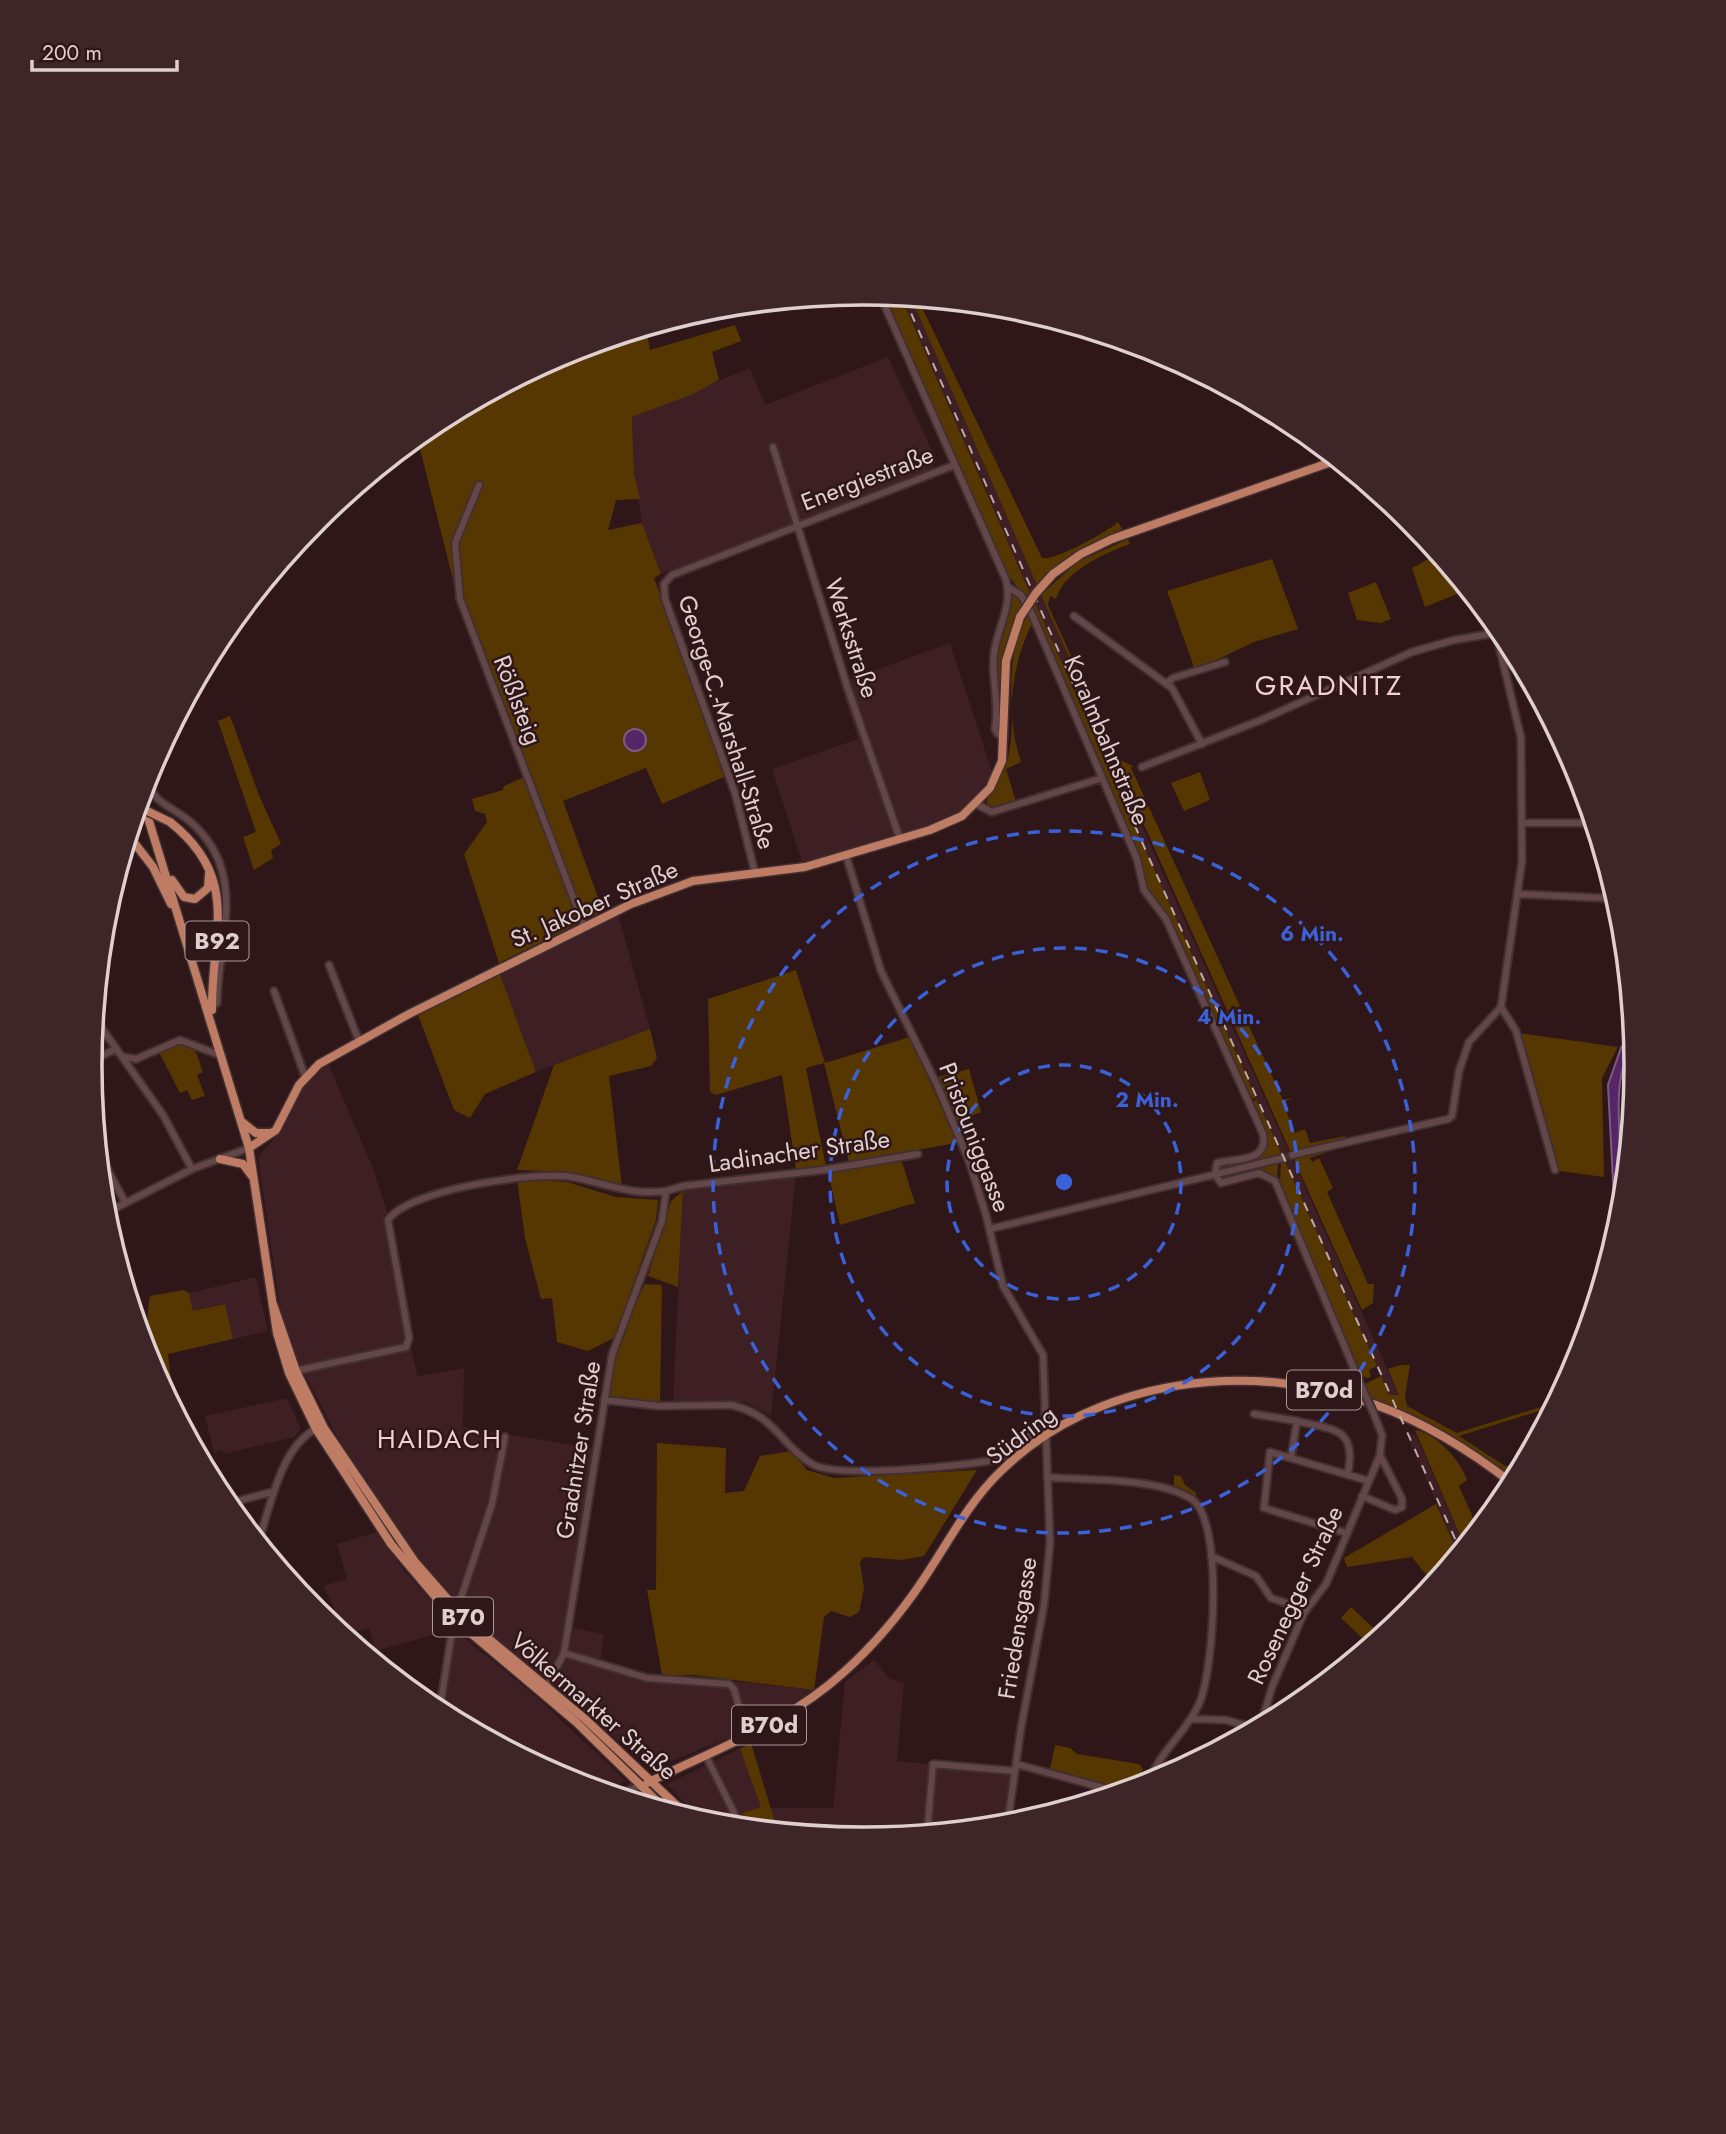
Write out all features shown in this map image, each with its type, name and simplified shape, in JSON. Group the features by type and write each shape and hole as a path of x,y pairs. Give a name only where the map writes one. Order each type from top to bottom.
{"main road":[{"path":"976,804 998,773 1005,736 1005,668 1009,645 1020,617 1035,593 1053,574 1081,554 1112,539 1327,463"},
{"name":"St. Jakober Straße","path":"249,1148 276,1130 305,1076 359,1041 584,926 672,886 796,869 949,823 976,804"},
{"name":"B92","path":"146,810 170,822 194,843 208,864 220,904 212,1020"},
{"name":"B70","path":"146,811 212,1020"},
{"name":"B92","path":"135,844 153,867 182,925"},
{"name":"B92","path":"165,868 179,892 184,897 195,899 208,888 208,864"},
{"name":"Völkermarkter Straße","path":"212,1020 249,1148 274,1324 293,1372 298,1394 395,1542 455,1615 641,1771 678,1806"},
{"path":"242,1121 256,1133 276,1130"},
{"path":"220,1159 243,1164 254,1180"},
{"name":"Völkermarkter Straße","path":"293,1372 309,1397 320,1428"},
{"name":"Südring","path":"647,1783 747,1737 814,1696 871,1646 908,1601 978,1496 1007,1466 1046,1435 1083,1414 1146,1392 1220,1382 1288,1384 1353,1397 1412,1420 1473,1455 1504,1477"},
{"path":"298,1394 309,1397"},
{"name":"Völkermarkter Straße","path":"544,1690 656,1800"},
{"path":"641,1771 665,1774 665,1793"},
{"path":"641,1771 651,1795"}],"street":[{"name":"Koralmbahnstraße","path":"885,306 976,508 1008,587 1021,595 1031,612 1139,864 1144,890 1166,919 1225,1044 1264,1138 1259,1153 1241,1160 1217,1163 1215,1175"},
{"name":"Werksstraße","path":"773,447 847,686 900,839"},
{"name":"Energiestraße","path":"664,584 672,575 952,466"},
{"name":"Rößlsteig","path":"479,485 455,543 460,599 584,926"},
{"name":"George-C.-Marshall-Straße","path":"664,584 665,599 735,793 755,873"},
{"path":"1005,736 998,734 995,729 999,716 994,665 998,636 1008,608 1008,587"},
{"path":"1074,616 1172,688 1202,744"},
{"path":"1142,767 1202,744 1412,652 1489,634"},
{"path":"1292,1155 1448,1119 1452,1116 1459,1071 1469,1042 1501,1007 1518,894 1524,823 1520,730 1505,658"},
{"path":"1166,684 1173,678 1225,662"},
{"path":"976,804 992,812 1102,778"},
{"path":"153,792 160,804 179,813 203,834 225,877 228,897 227,929 219,971 217,1003 212,1007"},
{"path":"1524,823 1584,823"},
{"name":"Pristouniggasse","path":"846,855 881,971 938,1087 969,1161 990,1229 1003,1286 1043,1355 1046,1435"},
{"path":"1518,894 1606,899"},
{"path":"329,965 359,1041"},
{"path":"274,991 305,1076"},
{"path":"1501,1007 1516,1031 1555,1170"},
{"path":"103,1030 163,1115 192,1168"},
{"path":"123,1057 136,1059 180,1040 223,1057"},
{"path":"102,1055 116,1049"},
{"path":"131,1069 136,1059"},
{"path":"115,1208 192,1168 249,1148"},
{"name":"Ladinacher Straße","path":"666,1191 684,1186 823,1170 918,1154"},
{"path":"990,1229 1283,1158"},
{"path":"109,1172 125,1202"},
{"name":"Rosenegger Straße","path":"1215,1175 1221,1183 1259,1173 1275,1181 1382,1435 1380,1455 1326,1584 1304,1613 1272,1686 1263,1714"},
{"path":"293,1372 406,1347 409,1338 388,1220 394,1212 418,1199 512,1176 571,1177 644,1194 666,1191"},
{"name":"Gradnitzer Straße","path":"544,1690 564,1653 612,1355 662,1221 666,1191"},
{"path":"604,1400 647,1405 732,1405 746,1408 781,1433 808,1462 835,1472 994,1460 1008,1454 1045,1423"},
{"path":"1254,1414 1340,1432 1347,1437 1351,1452 1348,1472"},
{"path":"1291,1457 1297,1421"},
{"path":"261,1533 272,1492 301,1441 320,1428"},
{"name":"Friedensgasse","path":"1009,1815 1044,1605 1050,1543 1046,1435"},
{"path":"441,1701 455,1615 491,1506 505,1437"},
{"path":"1346,1533 1264,1508 1270,1452 1348,1472 1369,1481"},
{"path":"1362,1496 1395,1510 1402,1507 1402,1499 1380,1455"},
{"path":"1047,1477 1148,1485 1187,1496 1200,1508 1211,1556 1214,1598 1210,1656 1200,1701 1192,1719 1159,1757 1153,1771"},
{"path":"238,1501 272,1492"},
{"path":"1211,1556 1256,1576 1271,1598 1304,1613"},
{"path":"564,1653 647,1678 729,1684 734,1689 747,1737"},
{"path":"1192,1719 1226,1720 1246,1725"},
{"path":"706,1756 736,1818"},
{"path":"928,1825 933,1764 1015,1768 1105,1789"},
{"path":"628,1790 631,1775"},
{"path":"628,1790 647,1783"},
{"path":"628,1790 651,1795"}],"shaded area":[{"path":"888,306 905,307 1030,593 1026,599 1006,572"},
{"path":"905,307 915,307 1160,866 1399,1395 1389,1395 1147,860"},
{"path":"915,307 922,308 1042,558 1069,551 1118,522 1124,532 1051,571 1037,585"},
{"path":"735,325 741,341 712,352 719,380 693,394 632,417 634,473 640,499 616,500 608,530 642,523 661,574 654,578 726,776 662,804 646,768 563,801 603,911 499,963 464,854 487,822 485,814 475,811 472,799 503,790 504,786 524,777 460,607 420,448 482,408 572,363 648,337 650,350"},
{"path":"888,357 936,459 932,471 661,574 642,523 634,473 632,417 750,368 765,405"},
{"path":"1128,539 1130,544 1109,552 1076,572 1060,589 1056,599 1050,596 1048,605 1118,759 1133,766 1131,768 1283,1100 1292,1098 1283,1103 1295,1133 1305,1129 1310,1143 1345,1136 1346,1139 1291,1153 1041,595 1077,562"},
{"path":"1430,558 1459,593 1425,607 1412,568"},
{"path":"1272,559 1298,629 1254,642 1195,670 1167,591"},
{"path":"1376,582 1391,619 1381,623 1357,620 1348,593"},
{"path":"1012,590 1024,603 1004,653 1001,730 998,727 1000,714 995,657"},
{"path":"1035,603 1256,1098 1250,1099 1165,914 1144,884 1138,856 1031,609"},
{"path":"1029,612 1033,621 1015,673 1012,709 1021,762 1006,769 1016,802 991,809 986,807 986,803 1008,758 1011,738 1011,686 1014,652"},
{"path":"950,643 993,775 968,806 951,817 890,838 802,862 772,769 858,739 840,683"},
{"path":"230,716 259,795 281,844 271,850 273,858 254,870 243,837 256,832 218,721"},
{"path":"635,729 643,732 646,740 643,748 635,751 627,748 624,740 627,732"},
{"path":"1200,772 1210,800 1184,811 1171,783"},
{"path":"618,914 650,1029 536,1072 499,972"},
{"path":"796,970 825,1063 910,1037 957,1143 849,1162 824,1063 806,1068 826,1167 796,1170 782,1075 716,1095 710,1092 708,999"},
{"path":"499,972 536,1072 485,1094 470,1118 454,1110 418,1015"},
{"path":"650,1029 657,1058 651,1066 609,1076 622,1187 571,1172 517,1170 554,1065"},
{"path":"1518,1033 1618,1047 1602,1078 1604,1177 1559,1171"},
{"path":"180,1042 190,1046 198,1057 203,1072 197,1075 205,1096 192,1100 187,1090 180,1093 159,1052"},
{"path":"1624,1044 1619,1109 1620,1144 1614,1193 1608,1085"},
{"path":"328,1063 373,1168 388,1214 384,1215 407,1339 402,1345 302,1365 297,1362 280,1308 258,1157 283,1128 301,1090"},
{"path":"969,1069 981,1112 957,1121 938,1077"},
{"path":"1256,1099 1282,1155 1219,1171 1216,1166 1219,1164 1247,1160 1259,1155 1263,1150 1266,1144 1252,1104"},
{"path":"1344,1146 1310,1158 1312,1162 1319,1158 1333,1188 1327,1192 1368,1284 1374,1284 1373,1303 1362,1310 1293,1157"},
{"path":"901,1159 915,1203 840,1225 828,1172"},
{"path":"1284,1160 1377,1366 1369,1370 1371,1377 1359,1375 1280,1185 1281,1161"},
{"path":"1278,1161 1277,1179 1262,1171 1230,1175"},
{"path":"796,1175 771,1416 746,1402 673,1402 683,1191"},
{"path":"517,1179 567,1182 616,1197 658,1200 656,1220 614,1338 588,1351 557,1342 552,1298 541,1299 525,1238"},
{"path":"683,1191 678,1287 648,1276 671,1201"},
{"path":"256,1277 268,1331 233,1339 225,1304 193,1311 189,1293"},
{"path":"645,1284 662,1285 660,1402 611,1398 608,1387 613,1358"},
{"path":"184,1290 189,1293 193,1311 225,1304 233,1339 168,1354 172,1386 148,1329 150,1296"},
{"path":"411,1349 418,1376 464,1368 463,1427 592,1448 585,1518 560,1654 547,1680 472,1618 417,1556 341,1444 303,1371"},
{"path":"1410,1365 1405,1396 1407,1406 1457,1433 1545,1406 1543,1410 1459,1436 1505,1466 1511,1465 1503,1472 1436,1428 1370,1399 1365,1384 1381,1376 1389,1395 1399,1395 1388,1369"},
{"path":"287,1398 301,1429 294,1437 224,1454 222,1450 214,1453 205,1416"},
{"path":"1415,1430 1440,1443 1454,1457 1467,1480 1459,1486 1474,1521 1461,1538"},
{"path":"1406,1433 1416,1435 1461,1538 1455,1546"},
{"path":"657,1443 726,1448 725,1493 744,1491 760,1456 791,1451 807,1470 834,1478 977,1470 924,1556 902,1560 864,1557 860,1562 864,1589 859,1612 850,1617 831,1611 824,1617 814,1690 694,1675 662,1675 647,1590 656,1590"},
{"path":"1174,1475 1181,1476 1185,1485 1196,1493 1196,1497 1174,1489"},
{"path":"1436,1504 1455,1546 1428,1577 1412,1557 1347,1567 1344,1558"},
{"path":"377,1532 401,1567 449,1621 448,1631 375,1651 369,1628 353,1632 340,1619 323,1586 347,1579 337,1544"},
{"path":"1351,1607 1375,1630 1365,1640 1341,1618"},
{"path":"574,1628 604,1634 600,1661 569,1652"},
{"path":"462,1636 539,1699 626,1781 614,1787 572,1771 526,1750 446,1704 455,1639"},
{"path":"566,1657 647,1681 727,1686 732,1690 742,1733 658,1766 642,1761 554,1686"},
{"path":"874,1660 889,1678 904,1683 897,1761 1011,1772 1007,1815 913,1827 813,1827 764,1822 690,1808 667,1784 751,1743 770,1808 833,1808 845,1682"},
{"path":"735,1681 814,1690 747,1731"},
{"path":"751,1743 775,1823 742,1818 743,1813 761,1807 740,1749"},
{"path":"1055,1745 1070,1748 1077,1754 1139,1764 1143,1769 1141,1776 1110,1787 1050,1769"}],"railway":[{"path":"908,307 1146,851 1457,1543"}],"district":[{"name":"GRADNITZ","path":"1329,685"},
{"name":"HAIDACH","path":"440,1439"}]}
